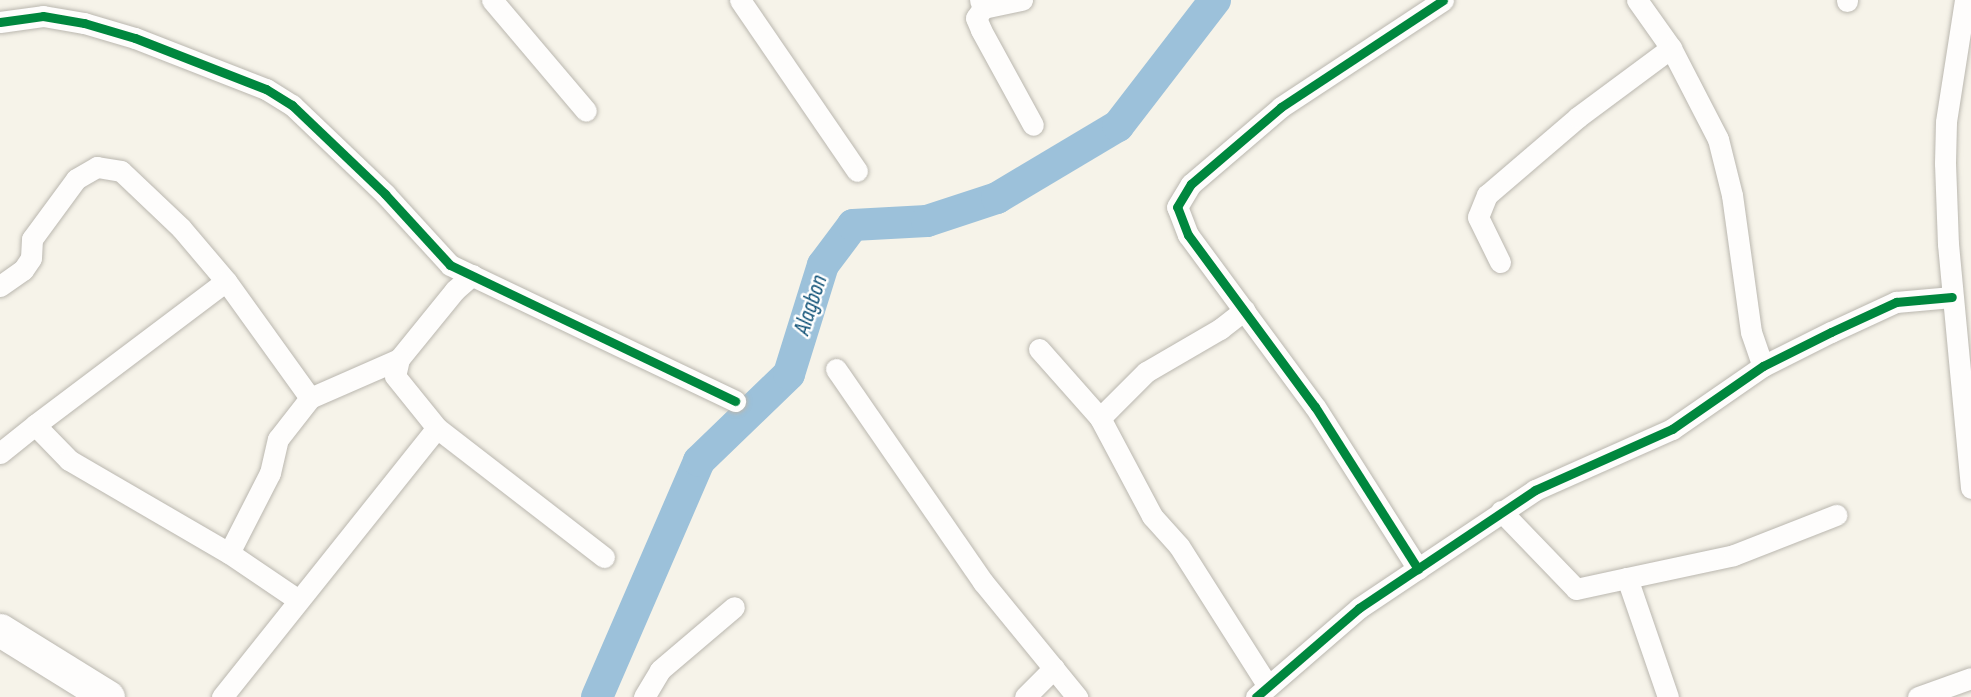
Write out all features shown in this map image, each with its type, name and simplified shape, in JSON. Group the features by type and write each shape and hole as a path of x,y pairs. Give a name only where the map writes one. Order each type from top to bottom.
{"main road":[{"path":"0,630 108,697"}],"street":[{"path":"492,0 520,28 586,111"},
{"path":"740,0 858,171"},
{"path":"1022,0 982,4 976,18 1033,125"},
{"path":"1418,569 1374,494 1188,235 1177,207 1185,191 1299,93 1443,0"},
{"path":"1637,0 1671,48 1718,139 1732,195 1751,332 1763,366"},
{"path":"1967,1 1946,122 1952,297 1971,488"},
{"path":"0,22 43,16 84,23 135,38 265,89 292,105 385,194 450,265 736,401"},
{"path":"1500,262 1478,217 1487,195 1671,48"},
{"path":"0,286 23,270 32,258 32,239 76,179 97,167 121,171 181,228 226,281 310,398"},
{"path":"472,275 455,290 399,359 395,376 436,428 604,557"},
{"path":"0,453 226,281"},
{"path":"1039,349 1100,418 1152,516 1193,566 1262,692 1359,608 1535,490 1672,429 1763,366 1896,302 1952,297"},
{"path":"1100,418 1146,372 1220,330 1244,310"},
{"path":"229,553 270,473 278,439 310,398 399,359"},
{"path":"836,369 983,583 1077,697"},
{"path":"35,425 69,460 229,553 297,599"},
{"path":"222,697 297,599 436,428"},
{"path":"1501,511 1576,589 1734,555 1836,514"},
{"path":"1627,578 1668,697"},
{"path":"644,697 660,670 734,607"},
{"path":"1025,697 1054,668"},
{"path":"1918,697 1971,678"}],"waterway":[{"name":"Alagbon","path":"597,697 699,461 789,374 823,265 853,225 927,221 997,198 1118,126 1215,0"}],"cycle path":[{"path":"1418,569 1315,407 1188,235 1177,207 1191,184 1281,107 1443,0"},
{"path":"0,22 43,16 84,23 135,38 266,89 292,105 385,194 450,265 735,401"},
{"path":"1256,697 1359,608 1535,490 1672,429 1763,366 1831,332 1896,302 1952,297"}]}
